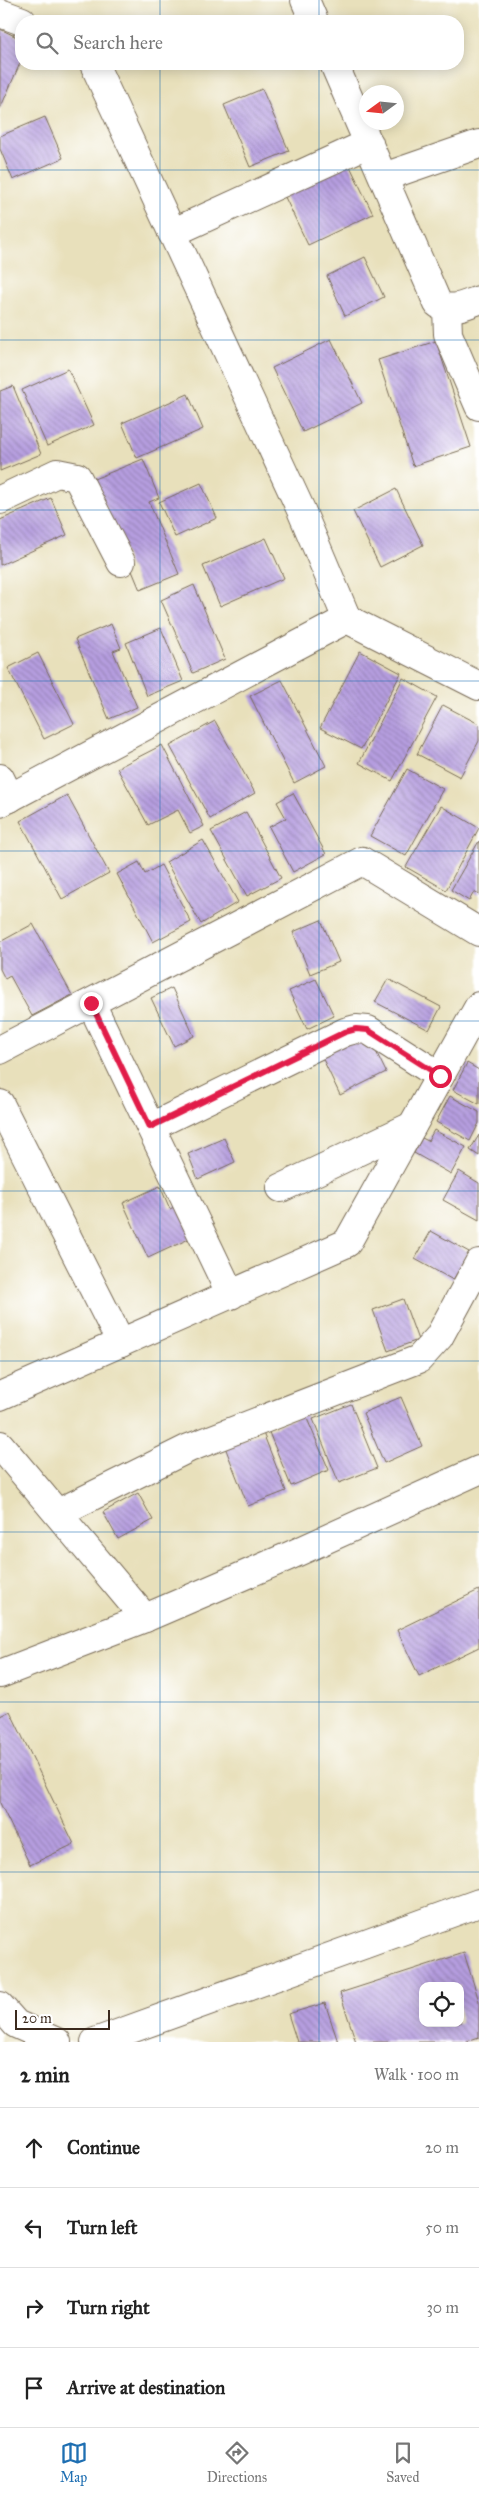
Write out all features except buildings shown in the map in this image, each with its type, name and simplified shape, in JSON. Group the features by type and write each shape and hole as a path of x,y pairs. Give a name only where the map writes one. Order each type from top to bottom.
{"street":[{"path":"305,0 311,15"},
{"path":"0,13 15,18"},
{"path":"97,70 301,510 347,620 479,686"},
{"path":"337,70 438,304 447,308 456,308 479,300"},
{"path":"172,233 369,143"},
{"path":"384,178 479,144"},
{"path":"447,308 448,334 479,406"},
{"path":"0,500 57,474 77,477 121,562"},
{"path":"3,793 347,620"},
{"path":"0,1050 362,861 479,932"},
{"path":"91,1003 231,1295"},
{"path":"0,1396 347,1243 479,1006"},
{"path":"150,1127 345,1032 356,1029 368,1030 440,1076"},
{"path":"0,1104 121,1343"},
{"path":"281,1188 412,1126"},
{"path":"58,1513 189,1448 419,1358 439,1337 479,1264"},
{"path":"0,1445 145,1618"},
{"path":"0,1674 145,1618 289,1556 479,1470"},
{"path":"95,2042 479,1903"},
{"path":"0,2006 16,2024 57,2042"}],"route":[{"path":"91,1003 150,1127 345,1032 356,1029 368,1030 440,1076"}]}
